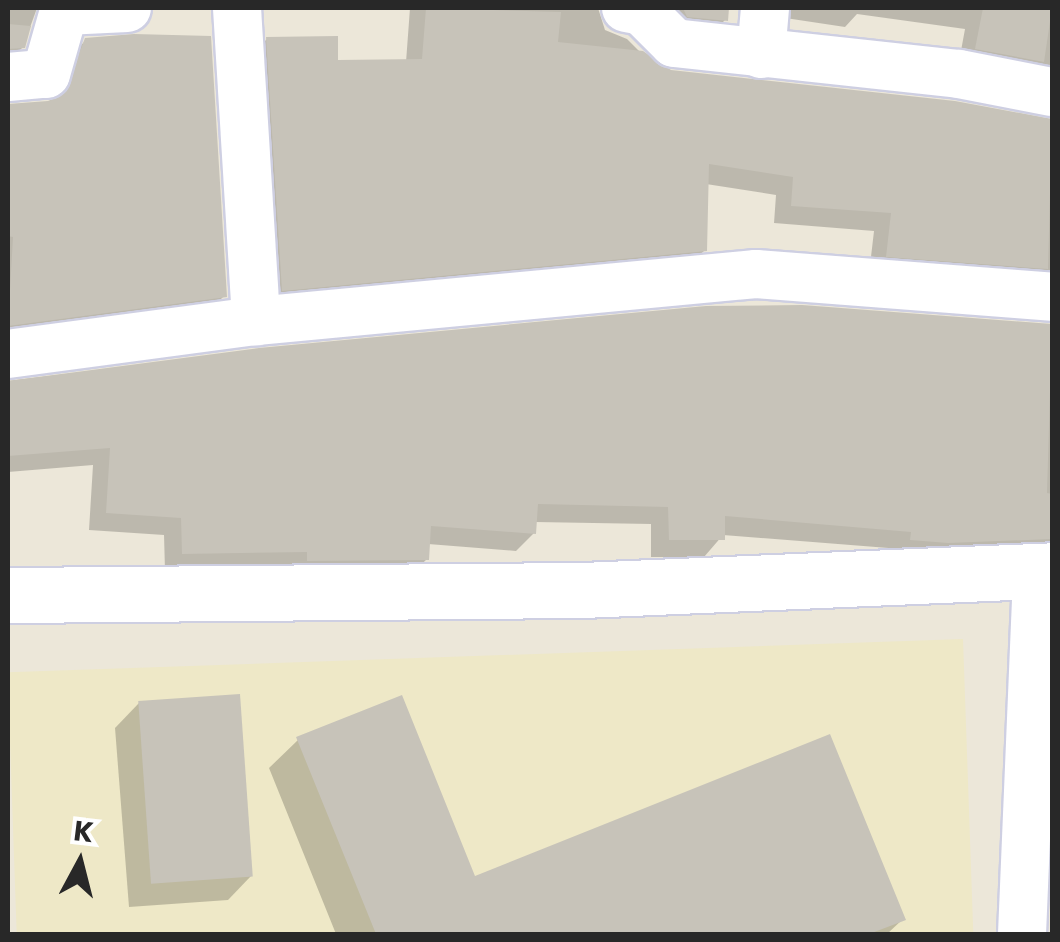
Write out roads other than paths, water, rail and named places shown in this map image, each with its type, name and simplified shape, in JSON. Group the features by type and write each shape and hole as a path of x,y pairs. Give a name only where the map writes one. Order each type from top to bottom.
{"street":[{"path":"8,77 46,74 64,11 127,8"},
{"path":"237,8 256,321"},
{"path":"626,8 642,10 674,43 763,30 1052,92"},
{"path":"8,354 256,321 756,274 1052,297"},
{"path":"8,595 582,590 1045,570 1022,934"}]}
